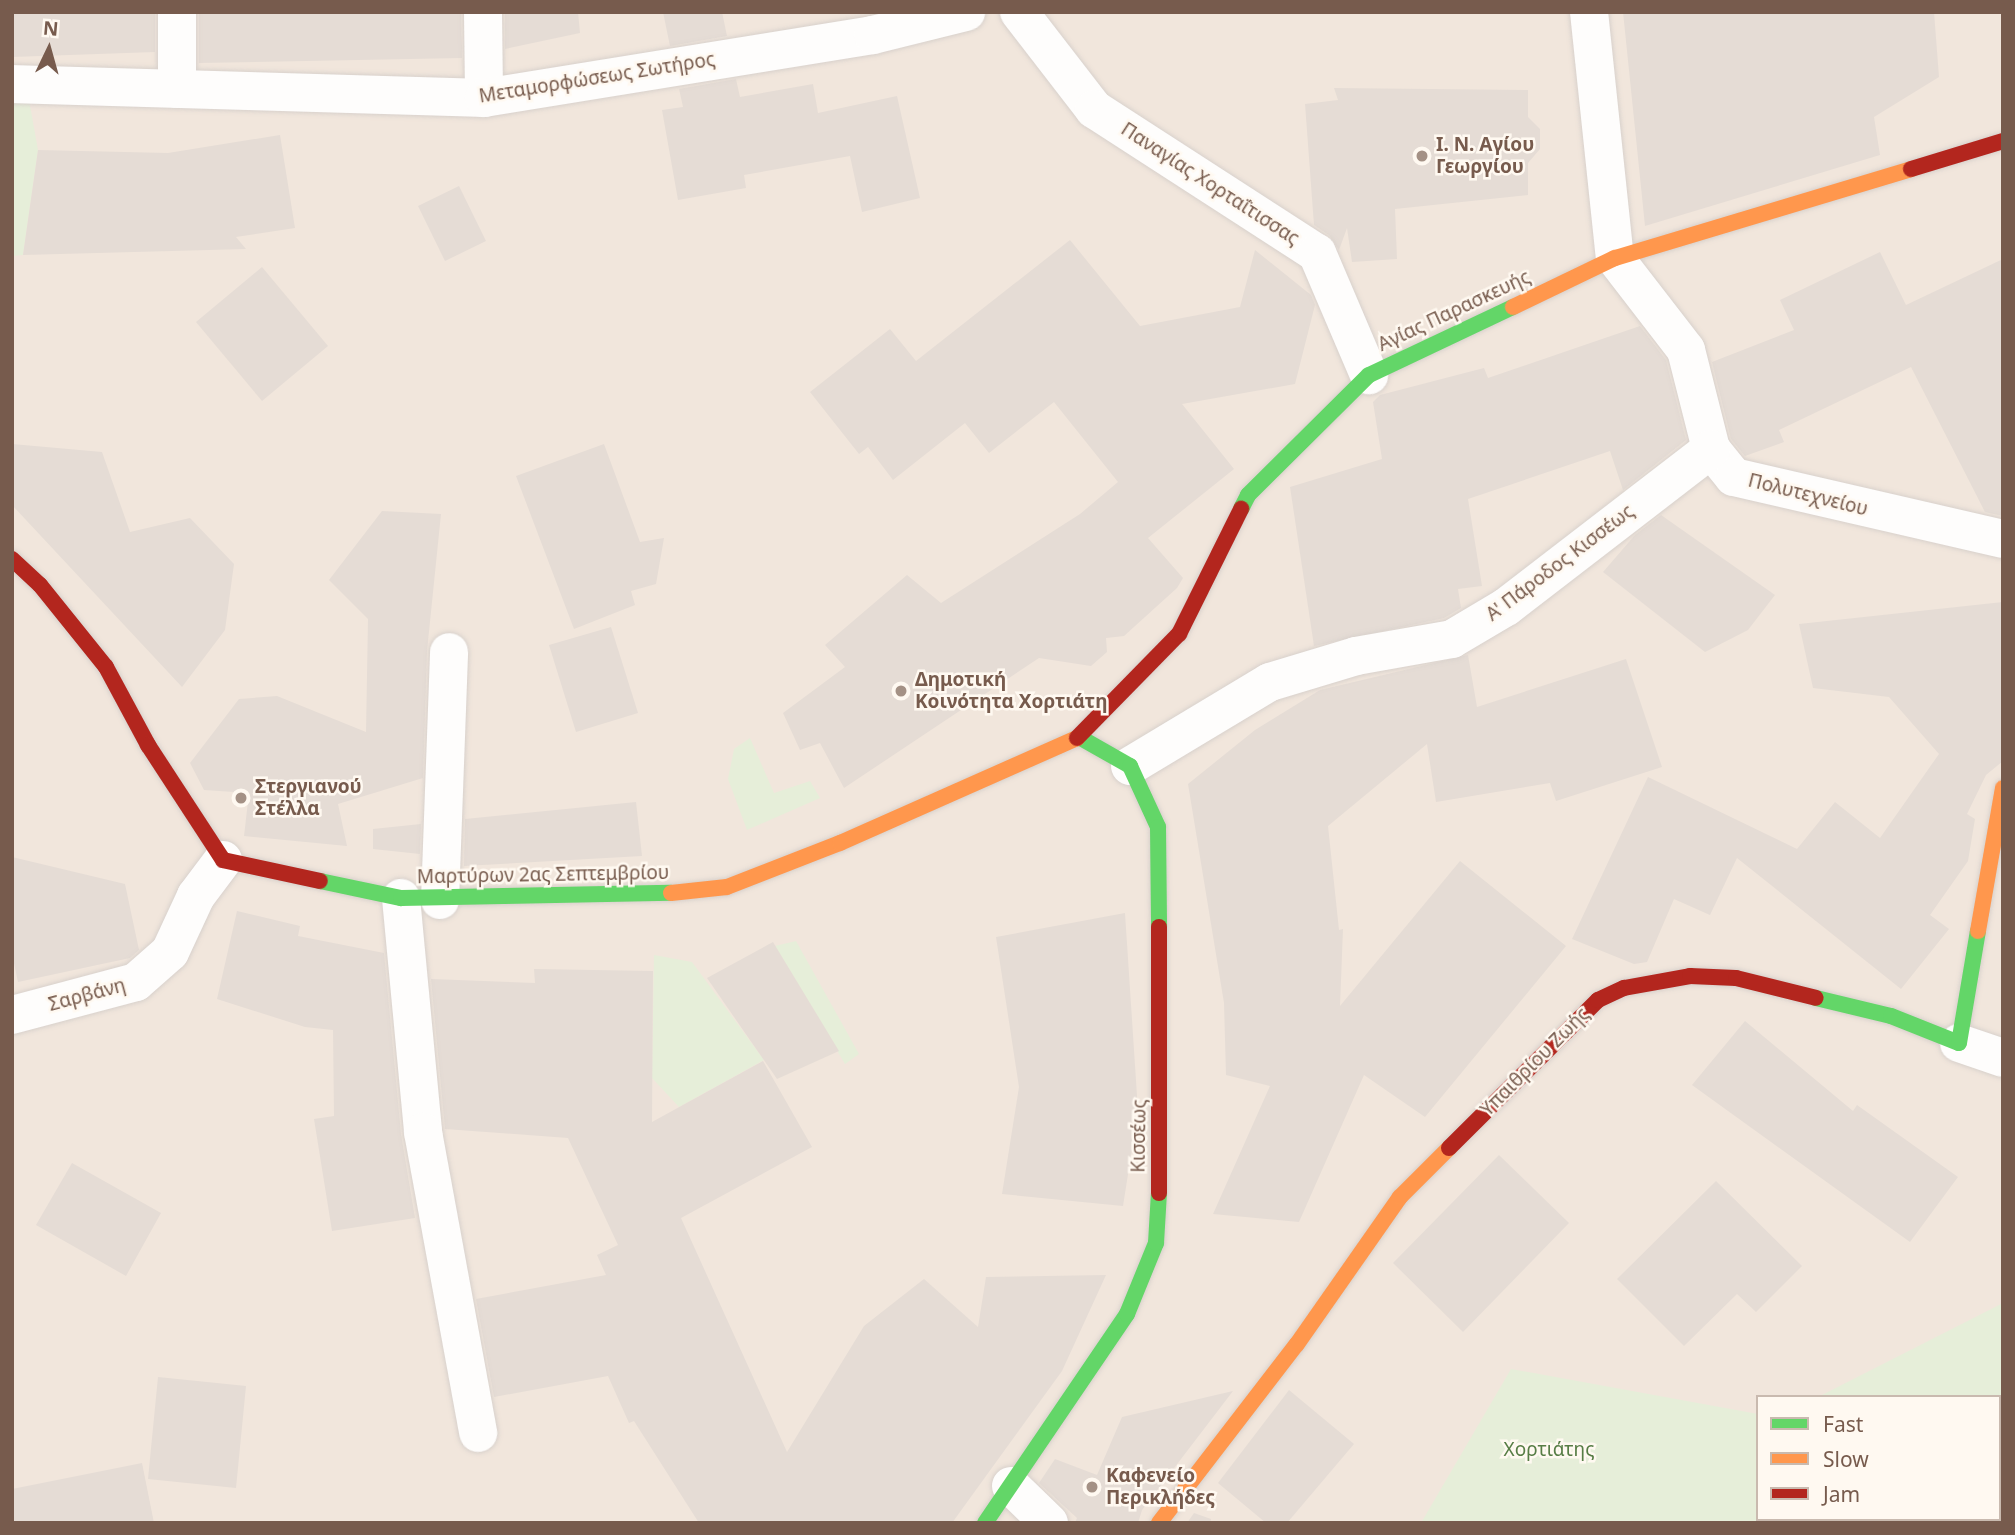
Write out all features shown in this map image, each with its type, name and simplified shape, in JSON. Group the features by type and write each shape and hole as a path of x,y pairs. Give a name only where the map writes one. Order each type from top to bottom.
{"street":[{"path":"177,12 177,89"},
{"path":"483,12 484,98"},
{"name":"Μεταμορφώσεως Σωτήρος","path":"12,84 484,98 872,24 967,12"},
{"name":"Παναγίας Χορταΐτισσας","path":"1019,12 1094,109 1317,253 1369,375"},
{"path":"1589,12 1615,258"},
{"name":"Αγίας Παρασκευής","path":"1079,737 1179,634 1248,495 1369,375 1615,258 2003,141"},
{"name":"Πολυτεχνείου","path":"1615,258 1686,350 1710,449 1734,477 2003,539"},
{"name":"Α' Πάροδος Κισσέως","path":"1130,766 1270,682 1356,656 1452,639 1506,607 1710,449"},
{"path":"12,559 40,585 106,667 148,745 223,860"},
{"path":"440,900 449,652"},
{"path":"1079,737 1130,766"},
{"name":"Μαρτύρων 2ας Σεπτεμβρίου","path":"223,860 401,898 440,900 635,897 727,887 840,843 1079,737"},
{"name":"Κισσέως","path":"985,1523 1126,1314 1156,1243 1161,1166 1158,827 1130,766"},
{"path":"2003,788 1959,1043 2003,1058"},
{"name":"Σαρβάνη","path":"12,1015 136,982 170,952 197,896 223,860"},
{"path":"401,898 423,1132 478,1433"},
{"name":"Υπαιθρίου Ζωής","path":"1159,1523 1297,1344 1400,1197 1598,1000 1624,988 1690,976 1736,978 1891,1016 1959,1043"},
{"path":"1011,1486 1049,1523"}],"shaded area":[{"path":"12,12 2003,12 2003,1523 12,1523"}],"green space":[{"path":"12,100 29,100 38,150 23,255 12,256"},
{"path":"750,738 774,793 810,781 820,798 747,830 728,779 734,749"},
{"path":"796,941 859,1054 845,1064 775,946"},
{"path":"654,955 692,962 764,1060 679,1107 652,1078"},
{"name":"Χορτιάτης","path":"2003,1303 2003,1523 1421,1523 1511,1369 1756,1414 1756,1521 2001,1521 2001,1395 1822,1395"}],"building":[{"path":"12,12 155,12 155,52 12,57"},
{"path":"199,12 461,12 462,58 199,63"},
{"path":"505,12 578,12 580,33 505,49"},
{"path":"663,12 722,12 727,36 670,46"},
{"path":"1623,12 1934,12 1939,77 1874,117 1880,155 1645,226"},
{"path":"736,79 740,97 813,84 818,113 897,96 920,198 862,212 850,156 744,175 746,188 678,200 662,110 683,107 679,89"},
{"name":"Ι. Ν. Αγίου Γεωργίου","path":"1334,88 1528,90 1528,117 1540,129 1540,149 1528,163 1528,195 1395,209 1397,259 1352,262 1347,228 1339,250 1329,235 1314,225 1305,104 1338,100"},
{"path":"280,135 295,228 236,237 246,249 23,255 38,150 168,153"},
{"path":"459,186 486,241 445,261 418,206"},
{"path":"1070,240 1140,326 1240,307 1255,250 1311,295 1315,305 1295,384 1182,404 1234,469 1148,538 1183,578 1177,588 1124,636 1106,638 1107,652 1091,666 1039,658 844,788 820,743 800,750 783,713 845,667 825,645 907,575 941,603 1080,514 1118,482 1054,402 989,453 965,423 893,480 868,447 859,454 810,392 890,329 916,361"},
{"path":"1880,252 1906,305 2003,259 2003,516 1985,512 1911,367 1779,430 1784,442 1745,456 1731,439 1712,362 1794,330 1780,300"},
{"path":"262,267 328,346 262,401 196,322"},
{"path":"1640,326 1666,360 1686,440 1623,490 1610,451 1468,499 1482,586 1458,589 1461,608 1444,618 1314,646 1290,487 1382,459 1373,402 1380,395 1484,368 1488,378"},
{"path":"12,444 102,452 130,532 190,518 234,564 225,630 182,687 12,505"},
{"path":"604,444 640,542 664,538 656,584 631,591 635,605 574,629 516,476"},
{"path":"382,511 441,514 427,651 423,778 338,804 347,846 244,836 249,793 204,790 190,763 239,699 277,696 366,732 368,619 329,580"},
{"path":"1661,515 1775,595 1748,630 1705,652 1603,572 1635,535"},
{"path":"2003,602 2003,761 1986,775 1967,814 1975,819 1968,861 1930,915 1949,929 1901,989 1737,858 1710,915 1674,899 1647,962 1634,964 1572,939 1648,777 1797,849 1835,802 1880,838 1939,754 1889,697 1813,688 1799,624"},
{"path":"611,627 638,713 576,732 549,645"},
{"path":"1468,655 1477,707 1626,659 1662,767 1556,801 1550,783 1436,802 1427,744 1328,826 1339,930 1343,929 1340,1006 1460,861 1566,946 1425,1117 1364,1075 1299,1222 1213,1214 1270,1086 1226,1075 1224,1003 1188,784 1255,730 1320,690"},
{"path":"636,802 642,856 464,866 465,819"},
{"path":"421,824 420,854 373,849 373,829"},
{"path":"12,857 125,884 139,950 130,958 18,982 12,954"},
{"path":"237,911 300,926 298,936 384,953 401,1134 415,1218 332,1231 314,1119 334,1116 333,1030 305,1027 217,999"},
{"path":"1125,913 1138,1111 1123,1206 1002,1194 1019,1087 996,937"},
{"path":"773,942 839,1051 777,1079 707,978"},
{"path":"534,969 653,971 652,1122 763,1061 812,1147 681,1218 787,1452 864,1326 924,1279 978,1327 986,1277 1106,1275 1062,1371 952,1523 699,1523 634,1421 629,1423 608,1376 494,1397 476,1299 606,1275 597,1255 618,1245 568,1138 445,1129 431,979 535,983"},
{"path":"1745,1021 1853,1111 1857,1105 1958,1177 1910,1242 1692,1085"},
{"path":"1499,1155 1569,1223 1463,1332 1393,1263"},
{"path":"72,1163 161,1213 126,1276 36,1225"},
{"path":"1716,1181 1802,1266 1756,1312 1737,1294 1684,1346 1617,1279"},
{"path":"158,1377 246,1386 236,1488 148,1479"},
{"path":"1289,1390 1354,1444 1287,1523 1266,1523 1218,1483"},
{"path":"1233,1391 1142,1510 1138,1523 1075,1523 1077,1518 1039,1483 1055,1459 1097,1475 1122,1417"},
{"path":"142,1463 154,1523 12,1523 12,1489"},
{"path":"1194,1513 1211,1519 1210,1523 1187,1523"}],"traffic: fast":[{"path":"1241,509 1248,495 1369,375 1513,307"},
{"path":"1079,737 1130,766 1158,827 1159,927"},
{"path":"320,881 401,898 671,893"},
{"path":"1816,998 1891,1016 1959,1043 1978,931"},
{"path":"985,1523 1127,1314 1156,1243 1159,1193"}],"traffic: slow":[{"path":"1513,307 1615,258 1911,169"},
{"path":"671,893 727,887 840,843 1077,738"},
{"path":"1978,931 2003,788"},
{"path":"1159,1523 1297,1344 1400,1197 1449,1148"}],"traffic: jam":[{"path":"1911,169 2003,141"},
{"path":"1077,738 1179,634 1241,509"},
{"path":"12,559 40,585 106,667 148,745 223,860 320,881"},
{"path":"1159,927 1159,1193"},
{"path":"1449,1148 1598,1000 1624,988 1690,976 1736,978 1816,998"}],"place":[{"name":"Ι. Ν. Αγίου Γεωργίου","path":"1422,156"},
{"name":"Δημοτική Κοινότητα Χορτιάτη","path":"901,691"},
{"name":"Στεργιανού Στέλλα","path":"241,798"},
{"name":"Καφενείο Περικλήδες","path":"1092,1487"}]}
